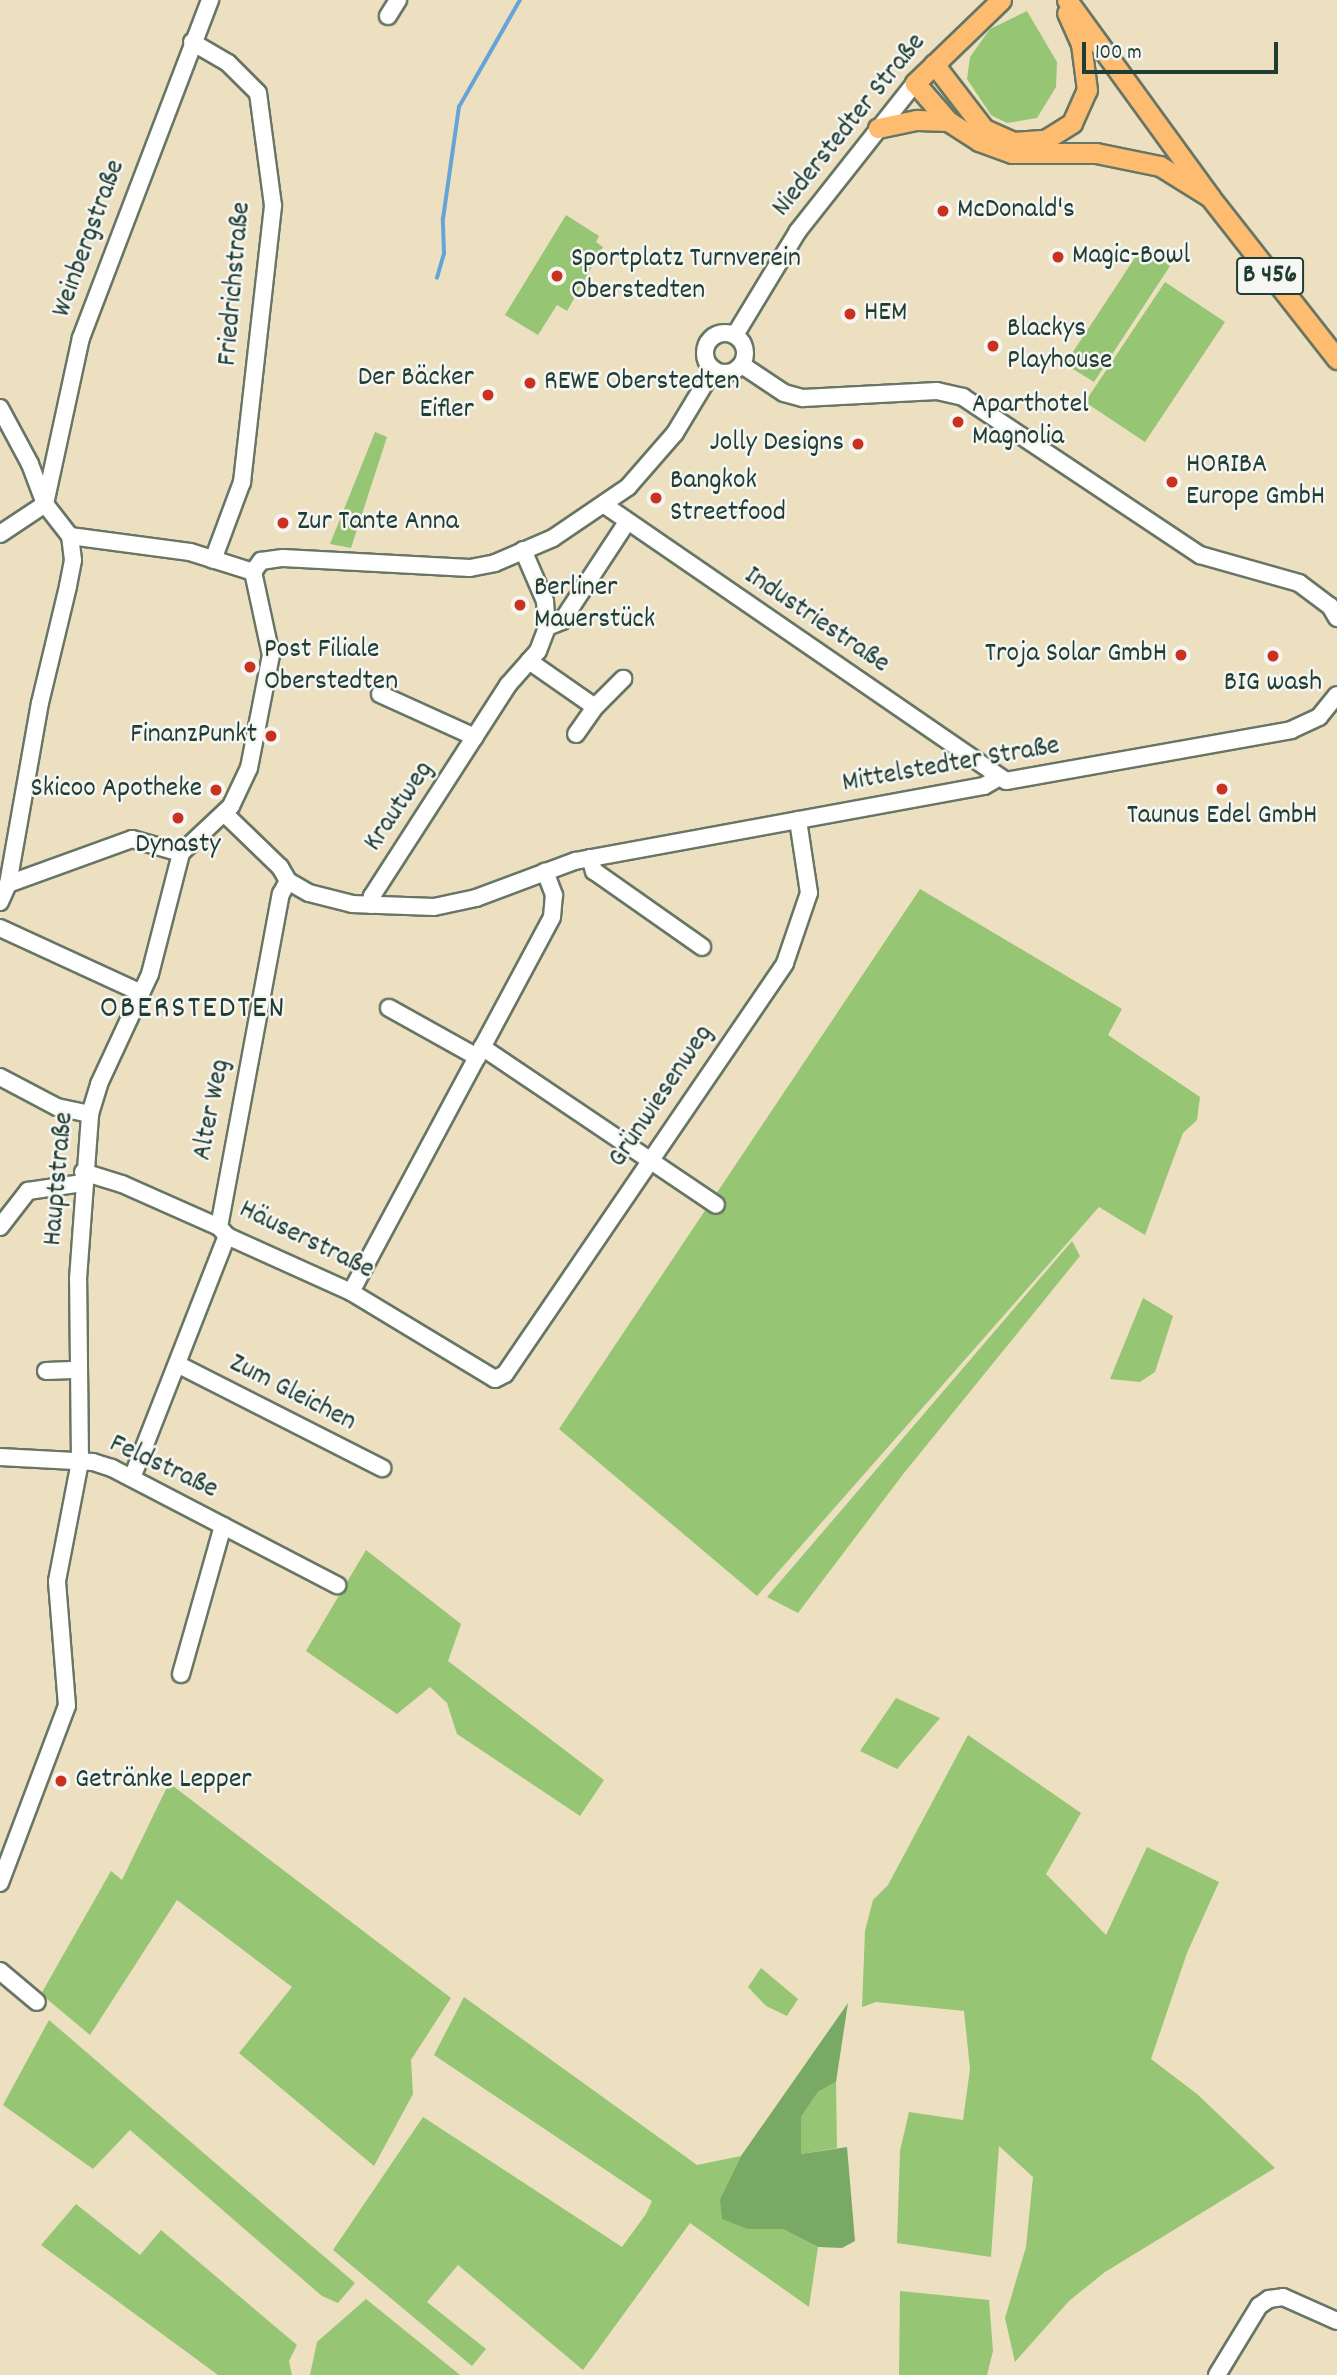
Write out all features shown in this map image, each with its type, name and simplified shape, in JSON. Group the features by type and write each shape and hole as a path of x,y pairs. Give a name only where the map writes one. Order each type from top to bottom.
{"main road":[{"name":"Niederstedter Straße","path":"915,83 1001,0"},
{"path":"934,64 973,118 992,133 1031,144 1060,133 1082,108 1088,70 1061,0"},
{"name":"B 456","path":"1067,0 1210,197 1337,359"},
{"path":"915,83 948,121 979,141 1012,153 1096,153 1160,166 1210,197"},
{"path":"878,128 917,120 948,121"}],"street":[{"path":"199,0 201,18"},
{"name":"Weinbergstraße","path":"45,504 82,338 210,0"},
{"path":"388,16 398,0"},
{"name":"Friedrichstraße","path":"192,42 228,63 258,93 273,206 242,482 213,560"},
{"name":"Niederstedter Straße","path":"735,335 798,231 915,83"},
{"path":"721,333 735,335 746,349 742,365 728,373 713,370 705,352 710,340 721,333"},
{"path":"742,365 783,393 803,398 937,391 963,397 1200,555 1299,583 1330,606 1337,618"},
{"path":"253,572 261,561 283,558 410,563 421,569 470,568 523,550 577,526 606,506 675,433 713,370"},
{"path":"0,408 30,464 45,504 70,536 71,573 40,703 8,884 0,902"},
{"path":"0,534 45,504"},
{"name":"Industriestraße","path":"606,506 998,778"},
{"name":"Krautweg","path":"371,905 372,896 508,685 542,646 547,626 562,621 627,522"},
{"path":"70,536 213,560 253,572"},
{"path":"523,550 545,601 547,626"},
{"path":"8,884 120,843 138,840 181,853 224,813 249,768 270,669 269,636 253,572"},
{"path":"529,661 595,707"},
{"path":"576,734 595,707 623,678"},
{"path":"380,694 475,737"},
{"name":"Mittelstedter Straße","path":"224,813 280,867 288,881 321,898 371,905 447,906 590,858 984,786 998,778 1014,781 1118,764 1291,730 1319,718 1337,695"},
{"name":"Grünwiesenweg","path":"495,1378 505,1374 785,963 809,893 798,820"},
{"name":"Hauptstraße","path":"0,1883 67,1706 57,1581 80,1461 83,1177 90,1114 99,1084 141,993 181,853"},
{"path":"590,858 594,871 702,947"},
{"path":"351,1292 552,917 554,895 545,872"},
{"name":"Alter Weg","path":"132,1478 179,1365 223,1231 272,937 288,881"},
{"path":"0,928 141,993"},
{"path":"389,1008 480,1052 716,1205"},
{"path":"0,1077 57,1107 90,1114"},
{"path":"0,1227 28,1191 83,1177"},
{"name":"Häuserstraße","path":"83,1177 122,1184 351,1292 495,1378"},
{"name":"Zum Gleichen","path":"179,1365 382,1468"},
{"path":"46,1371 79,1370"},
{"name":"Feldstraße","path":"0,1457 80,1461 132,1478 337,1585"},
{"name":"Feldstraße","path":"181,1674 223,1525"},
{"path":"0,1971 37,2002"},
{"path":"1217,2375 1259,2306 1269,2298 1283,2297 1337,2320"}],"green space":[{"path":"1027,11 1057,62 1056,87 1037,118 1007,123 991,115 967,79 970,57 990,29"},
{"name":"Sportplatz Turnverein Oberstedten","path":"566,215 599,236 596,242 603,247 567,311 557,305 538,335 505,315"},
{"path":"1142,247 1170,266 1094,382 1065,364"},
{"path":"1165,282 1225,322 1145,442 1085,402"},
{"path":"375,432 387,437 351,548 330,544"},
{"path":"920,889 1122,1009 1108,1035 1200,1097 1197,1120 1183,1133 1145,1235 1099,1207 757,1596 559,1429"},
{"path":"1072,1241 1080,1256 904,1473 798,1613 767,1597"},
{"path":"1143,1298 1173,1316 1155,1372 1140,1382 1110,1379"},
{"path":"366,1550 461,1624 448,1661 604,1780 580,1816 457,1734 447,1703 430,1687 397,1714 306,1651"},
{"path":"896,1698 940,1718 897,1769 860,1751"},
{"path":"968,1735 1081,1813 1046,1874 1106,1935 1147,1847 1219,1882 1187,1953 1151,2059 1197,2094 1275,2168 1105,2272 1069,2301 1015,2362 1005,2318 1026,2247 1033,2177 999,2146 991,2257 897,2243 900,2151 909,2112 963,2120 970,2069 964,2011 876,2002 862,2007 865,1931 873,1900 888,1885"},
{"path":"169,1783 451,1998 411,2060 413,2094 374,2166 239,2053 292,1987 177,1900 90,2035 41,1994 111,1871 122,1880"},
{"path":"761,1968 798,1999 787,2016 766,2006 748,1987"},
{"path":"464,1997 697,2165 741,2156 720,2199 748,2229 783,2229 818,2247 809,2307 690,2223 583,2370 458,2265 427,2302 486,2349 472,2366 333,2250 423,2117 622,2247 646,2214 652,2201 434,2055"},
{"path":"848,2003 836,2082 818,2092 801,2117 801,2154 847,2147 855,2241 842,2248 818,2247 783,2229 748,2229 722,2219 720,2199 741,2156"},
{"path":"49,2020 355,2283 338,2303 322,2296 130,2130 93,2169 3,2105"},
{"path":"836,2082 837,2148 801,2154 801,2117 818,2092"},
{"path":"76,2204 140,2255 161,2230 297,2345 289,2361 292,2375 218,2375 41,2245"},
{"path":"900,2291 989,2300 993,2351 987,2375 899,2375"},
{"path":"366,2299 460,2375 310,2375 317,2342"}],"waterway":[{"path":"437,278 444,254 443,219 459,107 520,0"}],"place":[{"name":"McDonald's","path":"943,211"},
{"name":"Magic-Bowl","path":"1058,257"},
{"name":"Sportplatz Turnverein Oberstedten","path":"557,276"},
{"name":"HEM","path":"850,314"},
{"name":"Blackys Playhouse","path":"993,346"},
{"name":"REWE Oberstedten","path":"530,383"},
{"name":"Der Bäcker Eifler","path":"488,395"},
{"name":"Aparthotel Magnolia","path":"958,422"},
{"name":"Jolly Designs","path":"858,444"},
{"name":"HORIBA Europe GmbH","path":"1172,482"},
{"name":"Bangkok Streetfood","path":"656,498"},
{"name":"Zur Tante Anna","path":"283,523"},
{"name":"Berliner Mauerstück","path":"520,605"},
{"name":"Troja Solar GmbH","path":"1181,655"},
{"name":"BIG wash","path":"1273,656"},
{"name":"Post Filiale Oberstedten","path":"250,667"},
{"name":"FinanzPunkt","path":"271,736"},
{"name":"Taunus Edel GmbH","path":"1222,789"},
{"name":"Skicoo Apotheke","path":"216,790"},
{"name":"Dynasty","path":"178,818"},
{"name":"Getränke Lepper","path":"61,1781"}],"district":[{"name":"OBERSTEDTEN","path":"193,1010"}]}
